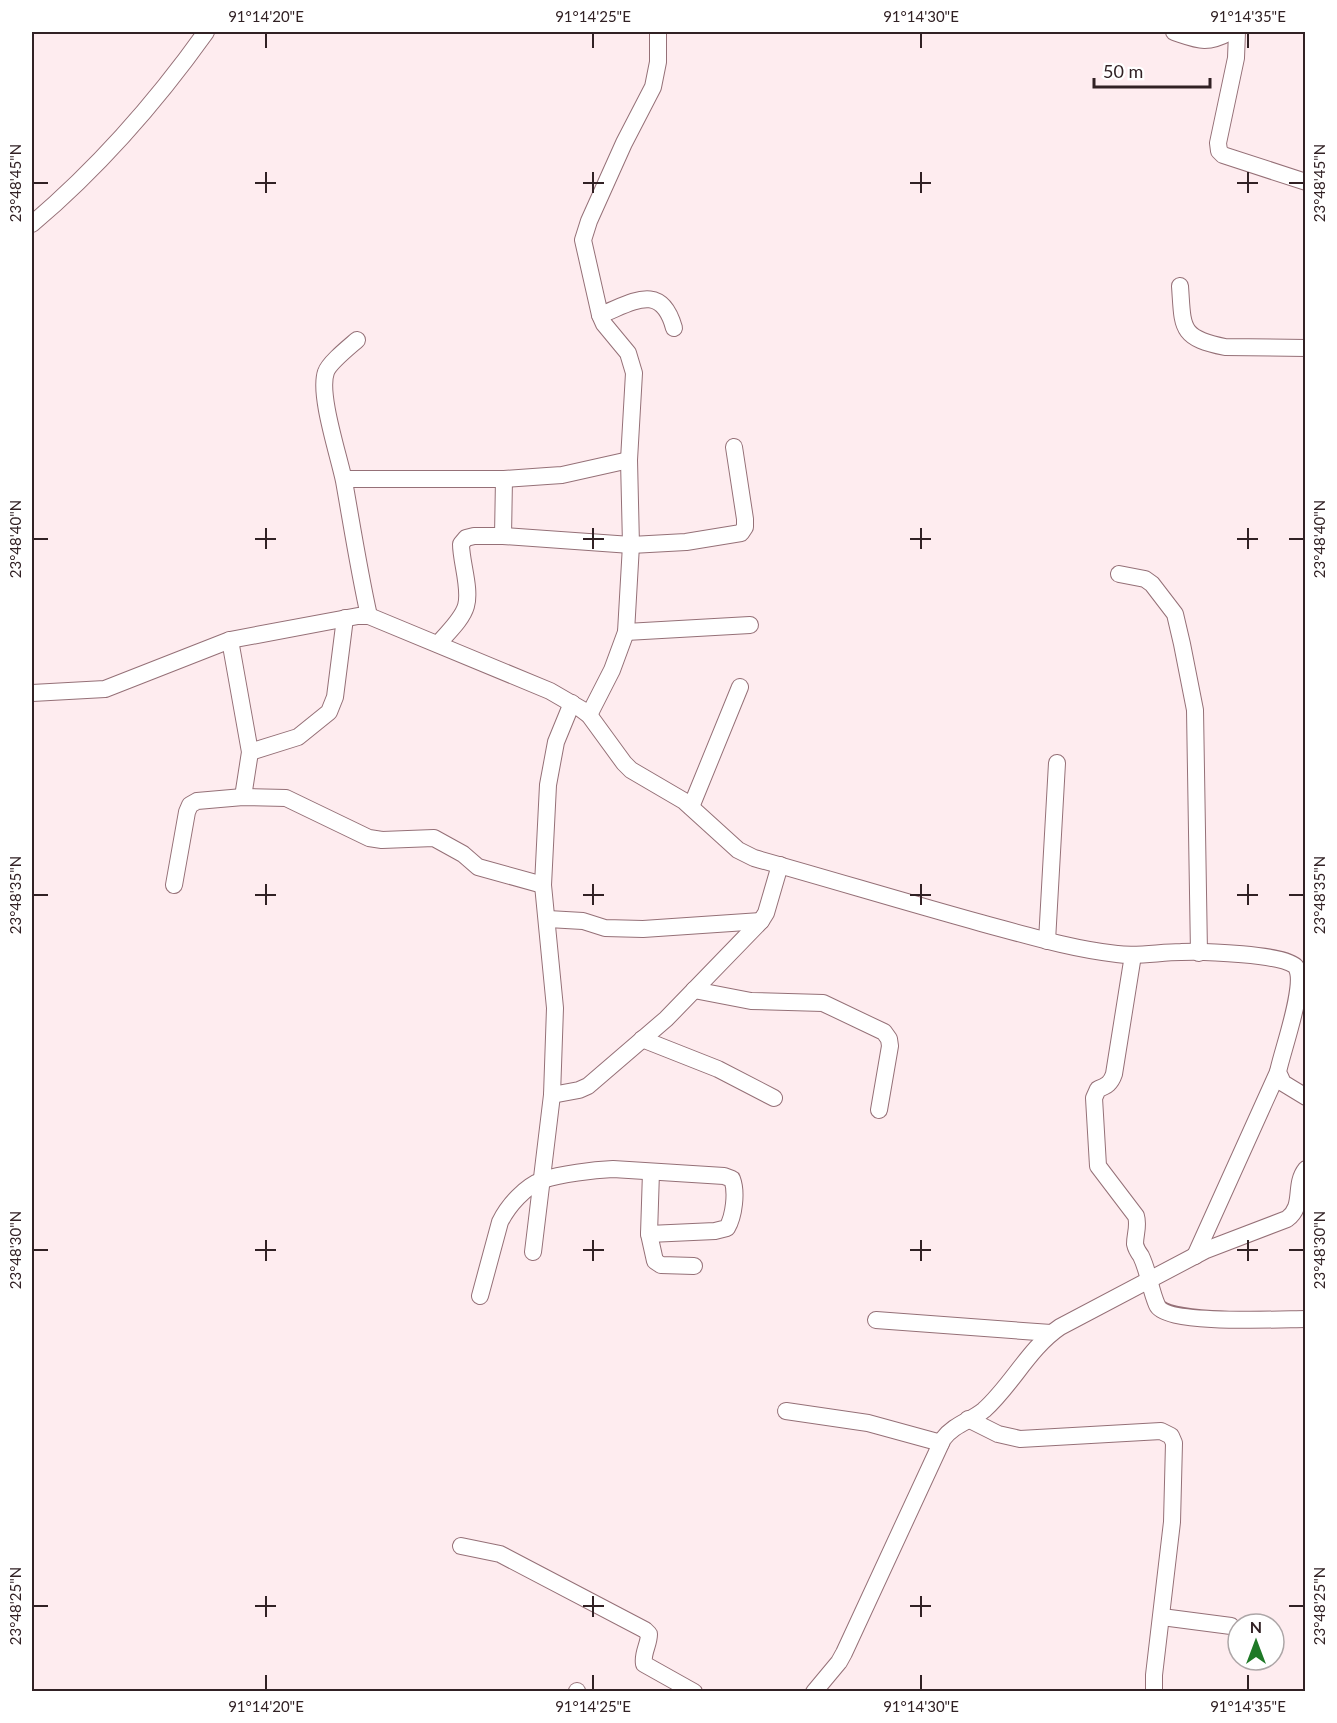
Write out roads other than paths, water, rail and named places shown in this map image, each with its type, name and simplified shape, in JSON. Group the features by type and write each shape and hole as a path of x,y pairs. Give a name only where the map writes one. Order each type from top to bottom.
{"street":[{"path":"32,224 68,193 141,116 206,32"},
{"path":"589,715 612,670 626,632 631,545 629,460 634,385 633,364 628,353 604,324 600,315 583,240 589,221 624,143 652,87 658,62 658,32"},
{"path":"1174,32 1206,41 1215,40 1230,32"},
{"path":"1237,32 1236,58 1218,142 1219,151 1223,155 1305,182"},
{"path":"1180,286 1182,321 1184,329 1189,334 1213,345 1225,347 1305,348"},
{"path":"600,315 639,300 654,299 667,310 674,328"},
{"path":"357,340 329,367 325,380 328,410 344,479 358,567 369,616"},
{"path":"438,644 462,615 466,606 461,544 466,538 503,536 631,545 674,543 741,533 745,527 745,519 734,447"},
{"path":"344,479 504,479 562,475 629,460"},
{"path":"503,536 504,479"},
{"path":"1119,574 1145,579 1165,599 1175,614 1185,655 1195,710 1198,952"},
{"path":"32,693 105,689 230,640 345,618 369,616 550,691 572,704 589,715 631,770 684,801 738,850 754,858 1047,941 1087,950 1133,955 1198,952 1299,959 1297,967 1299,990 1278,1072 1195,1256"},
{"path":"250,752 298,737 329,712 335,697 345,618"},
{"path":"626,632 750,625"},
{"path":"230,640 250,752 243,796"},
{"path":"691,807 740,687"},
{"path":"533,1252 552,1095 555,1000 543,885 549,777 556,742 572,704"},
{"path":"1047,941 1057,763"},
{"path":"174,885 190,805 197,801 243,796 286,798 369,838 382,840 434,838 463,854 478,867 543,885"},
{"path":"552,1095 588,1086 666,1019 766,913 780,865"},
{"path":"548,919 583,921 605,928 643,929 760,921"},
{"path":"1133,955 1114,1074 1111,1082 1098,1089 1094,1098 1096,1159 1100,1171 1136,1216 1137,1249 1150,1278 1157,1305 1161,1311 1168,1314 1215,1320 1305,1319"},
{"path":"694,990 751,1001 824,1003 884,1032 889,1039 890,1046 879,1110"},
{"path":"642,1039 718,1069 774,1098"},
{"path":"1278,1072 1283,1083 1305,1096"},
{"path":"814,1692 844,1653 941,1443 949,1431 982,1412 1052,1333 1150,1278 1195,1256 1287,1219 1293,1214 1299,1201 1299,1183 1305,1169"},
{"path":"480,1296 500,1222 520,1195 542,1180 597,1170 724,1176 732,1179 734,1191 730,1222 727,1228 715,1231 649,1234"},
{"path":"651,1172 649,1234 655,1261 661,1265 694,1266"},
{"path":"876,1320 1052,1333"},
{"path":"786,1412 868,1423 941,1443"},
{"path":"968,1419 998,1434 1020,1439 1161,1431 1171,1436 1174,1443 1173,1508 1154,1692"},
{"path":"461,1546 500,1554 645,1630 649,1634 649,1639 642,1658 644,1664 694,1692"},
{"path":"1162,1617 1226,1625"}]}
